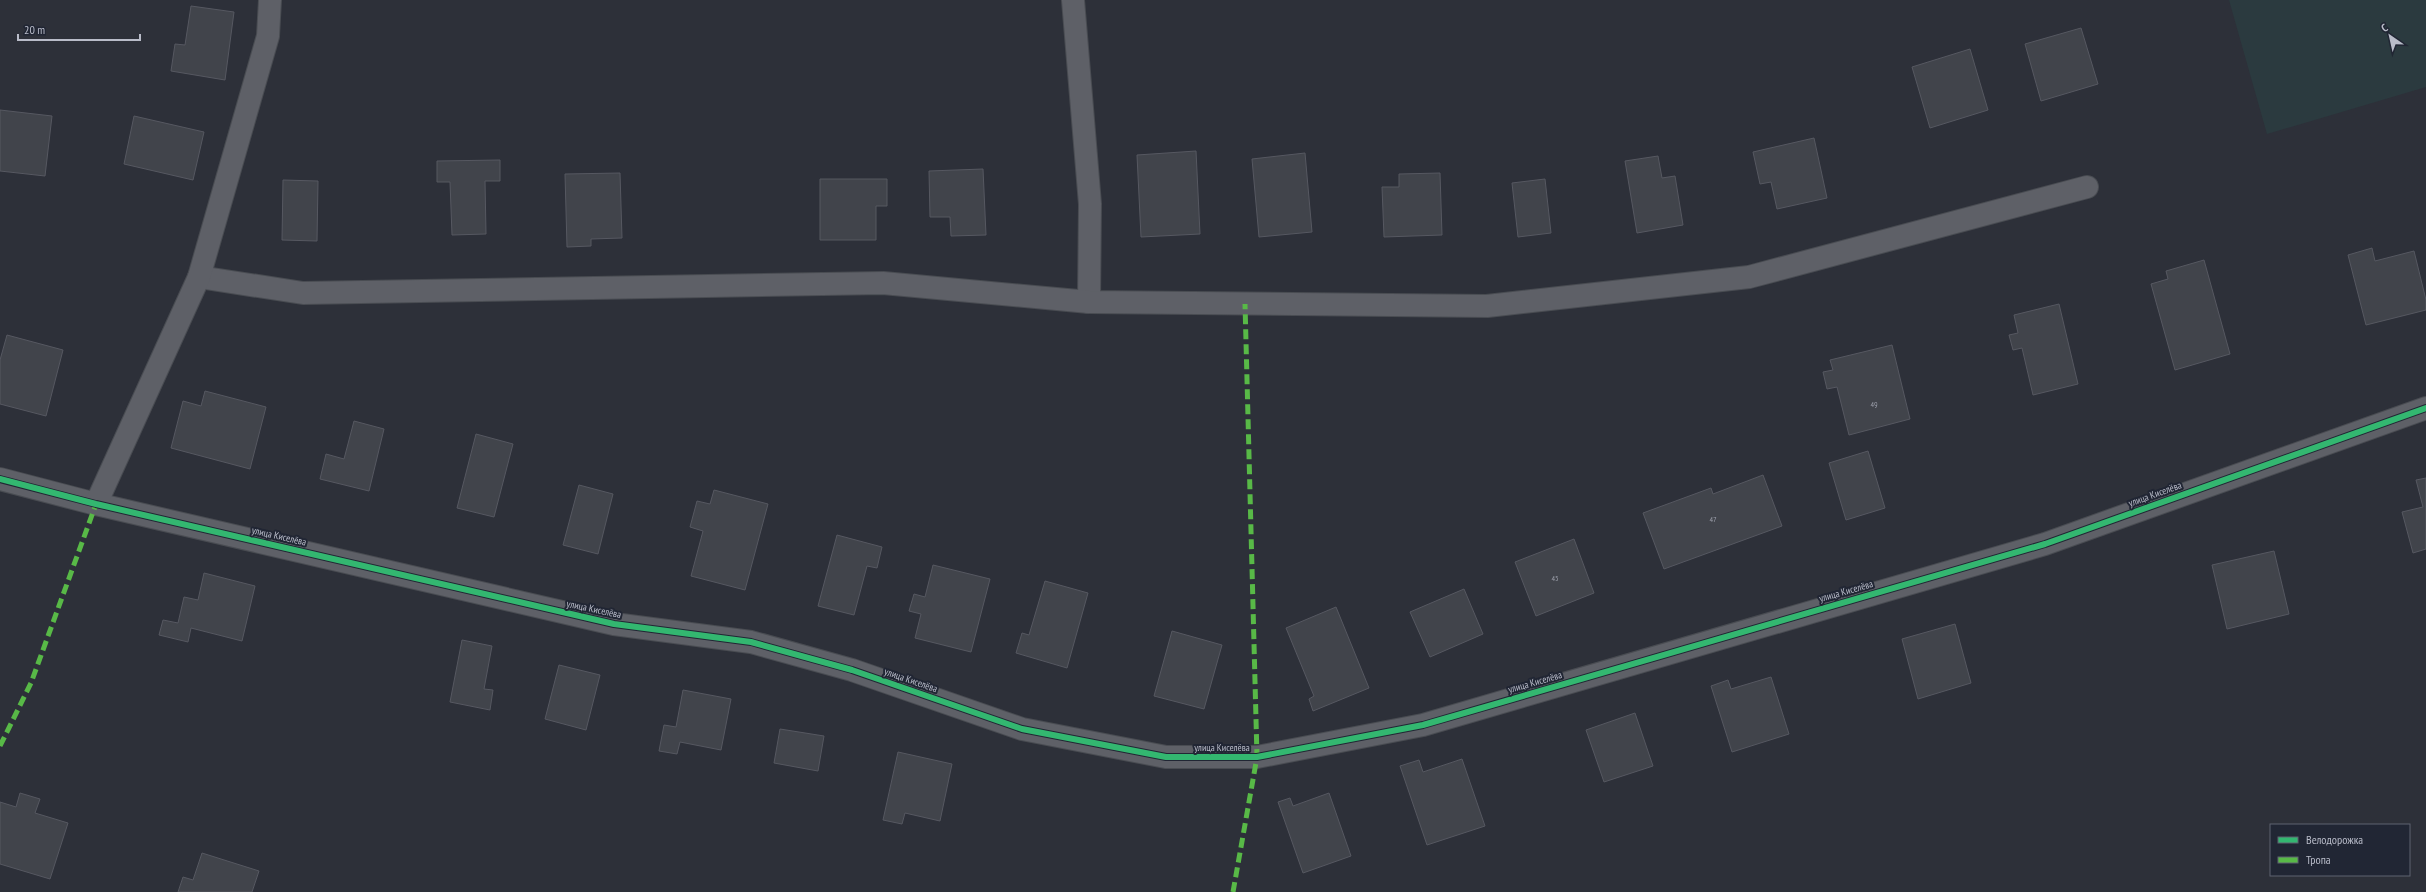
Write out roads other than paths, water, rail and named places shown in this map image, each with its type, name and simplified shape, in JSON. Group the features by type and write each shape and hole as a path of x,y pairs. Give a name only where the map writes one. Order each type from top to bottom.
{"street":[{"path":"96,504 199,277 268,36 270,0"},
{"path":"1074,0 1090,204 1089,302"},
{"path":"199,277 303,293 883,284 1089,302 1487,306 1749,277 2087,187"},
{"name":"улица Киселёва","path":"0,479 96,504 614,624 751,642 852,670 1022,729 1166,757 1257,757 1423,725 2045,544 2426,408"}]}
